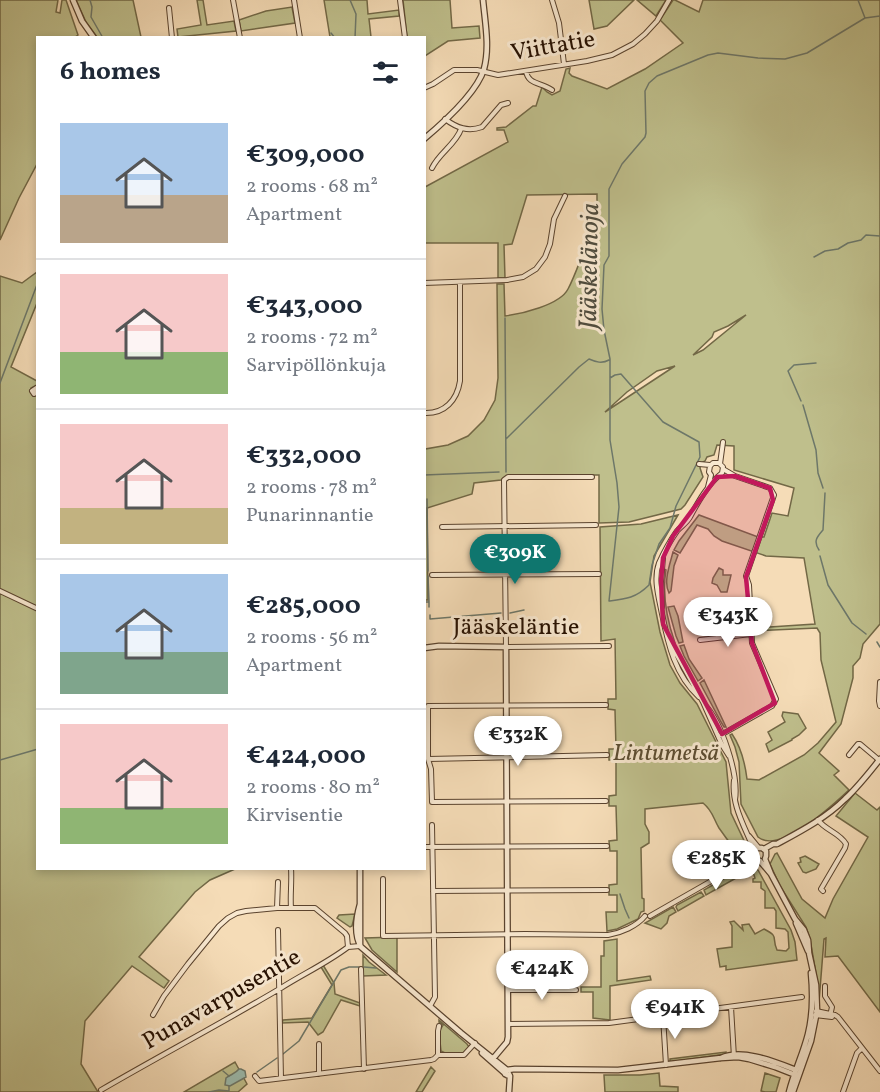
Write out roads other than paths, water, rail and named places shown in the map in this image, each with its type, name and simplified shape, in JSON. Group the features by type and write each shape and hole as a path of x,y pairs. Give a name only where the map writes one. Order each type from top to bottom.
{"street":[{"path":"73,0 82,21 93,36"},
{"path":"233,0 240,36"},
{"path":"294,0 300,36"},
{"path":"400,0 405,36"},
{"path":"426,137 472,91 483,72 487,45 483,0"},
{"path":"552,0 559,23 564,64"},
{"name":"Viittatie","path":"426,87 454,70 477,70 498,75 603,58 633,45 657,21 669,0"},
{"path":"169,8 172,36"},
{"path":"526,70 527,78 552,90"},
{"path":"446,119 461,129 482,128 501,105 508,103"},
{"path":"432,168 435,161 457,138 461,129"},
{"path":"426,283 507,280 523,277 536,269 545,257 550,244 554,219 565,196"},
{"path":"426,413 443,410 450,405 459,391 460,282"},
{"path":"716,475 714,465 722,451 723,442"},
{"path":"714,465 735,476 770,488 773,492 773,500 746,576 749,585 751,634 757,656 774,693 775,702 772,706 720,735"},
{"path":"723,469 716,475 692,512 684,519 670,542 659,566 657,587 667,635 729,756 734,774 733,786 737,812 795,919 812,964 816,985 811,1041 791,1092"},
{"path":"716,475 735,476"},
{"path":"492,1060 507,1042 508,1024 505,479 508,477 592,477"},
{"path":"442,527 596,525"},
{"path":"432,575 599,574"},
{"path":"0,591 36,608"},
{"path":"700,640 751,634"},
{"name":"Jääskeläntie","path":"426,648 609,646"},
{"path":"880,682 880,706"},
{"path":"606,705 428,706 428,759 431,769 432,802 606,801"},
{"path":"383,879 384,936 608,934 622,931 801,831 845,799 880,760 860,744 849,754"},
{"path":"428,759 607,755"},
{"path":"818,820 824,827 843,838 846,844 821,889 824,891"},
{"path":"430,1006 435,997 432,825"},
{"path":"426,847 607,846"},
{"path":"291,870 291,908"},
{"path":"360,870 360,946"},
{"path":"277,908 278,882"},
{"path":"433,891 607,890"},
{"path":"153,1015 188,963 228,918 246,910 317,909 345,933 348,947 360,946 507,1073 509,1092"},
{"path":"278,930 281,1078"},
{"name":"Punavarpusentie","path":"102,1090 114,1086 348,947"},
{"path":"361,969 364,1069"},
{"path":"825,986 825,996 831,1005 830,1015"},
{"path":"508,990 576,990"},
{"path":"508,1024 609,1023 802,997"},
{"path":"731,1006 734,1056"},
{"path":"814,1013 835,1015 840,1019 880,1071"},
{"path":"663,1016 666,1065"},
{"path":"438,1055 439,1026"},
{"path":"319,1044 319,1074"},
{"path":"255,1076 259,1081 431,1060 438,1055 464,1055 474,1044"},
{"path":"843,1092 856,1053 862,1048"},
{"path":"507,1073 519,1069 618,1070 734,1056 797,1073"}],"waterway":[{"path":"90,0 91,17 102,36"},
{"path":"350,0 356,14 355,36"},
{"path":"858,0 865,18"},
{"name":"Jääskelänoja","path":"610,378 615,375 621,374 663,422 699,442 700,457 676,506 670,528 659,544 652,565 649,585 640,593 609,601 619,507 610,440 610,359 602,309 604,265 609,256 609,189 622,164 645,137 645,91 649,83 657,76 708,55 718,53 785,59 807,53 865,18 880,16"},
{"path":"814,257 825,251 838,249 848,243 861,240 866,235 880,236"},
{"path":"0,383 36,287"},
{"path":"505,318 506,472"},
{"path":"506,439 589,359 599,362 609,360"},
{"path":"801,401 788,371 794,365 816,363"},
{"path":"803,405 816,450 818,473 823,488"},
{"path":"426,475 499,472"},
{"path":"819,550 816,542 823,530 825,493"},
{"path":"427,499 428,571"},
{"path":"820,556 828,585 852,623 866,634"},
{"path":"428,576 429,602"},
{"name":"Jääskelänoja","path":"426,602 429,602 429,607"},
{"name":"Jääskelänoja","path":"510,613 524,610"},
{"name":"Jääskelänoja","path":"430,615 430,619 501,613"},
{"path":"877,642 880,647"},
{"name":"Jääskelänoja","path":"0,760 36,750"},
{"path":"620,894 629,918"},
{"path":"283,1054 299,1041 341,970 359,967"},
{"path":"364,967 376,968"},
{"path":"257,1072 277,1058"},
{"path":"223,1071 229,1076"},
{"path":"209,1092 229,1091 229,1086"}],"park label":[{"name":"Lintumetsä","path":"666,754"}]}
